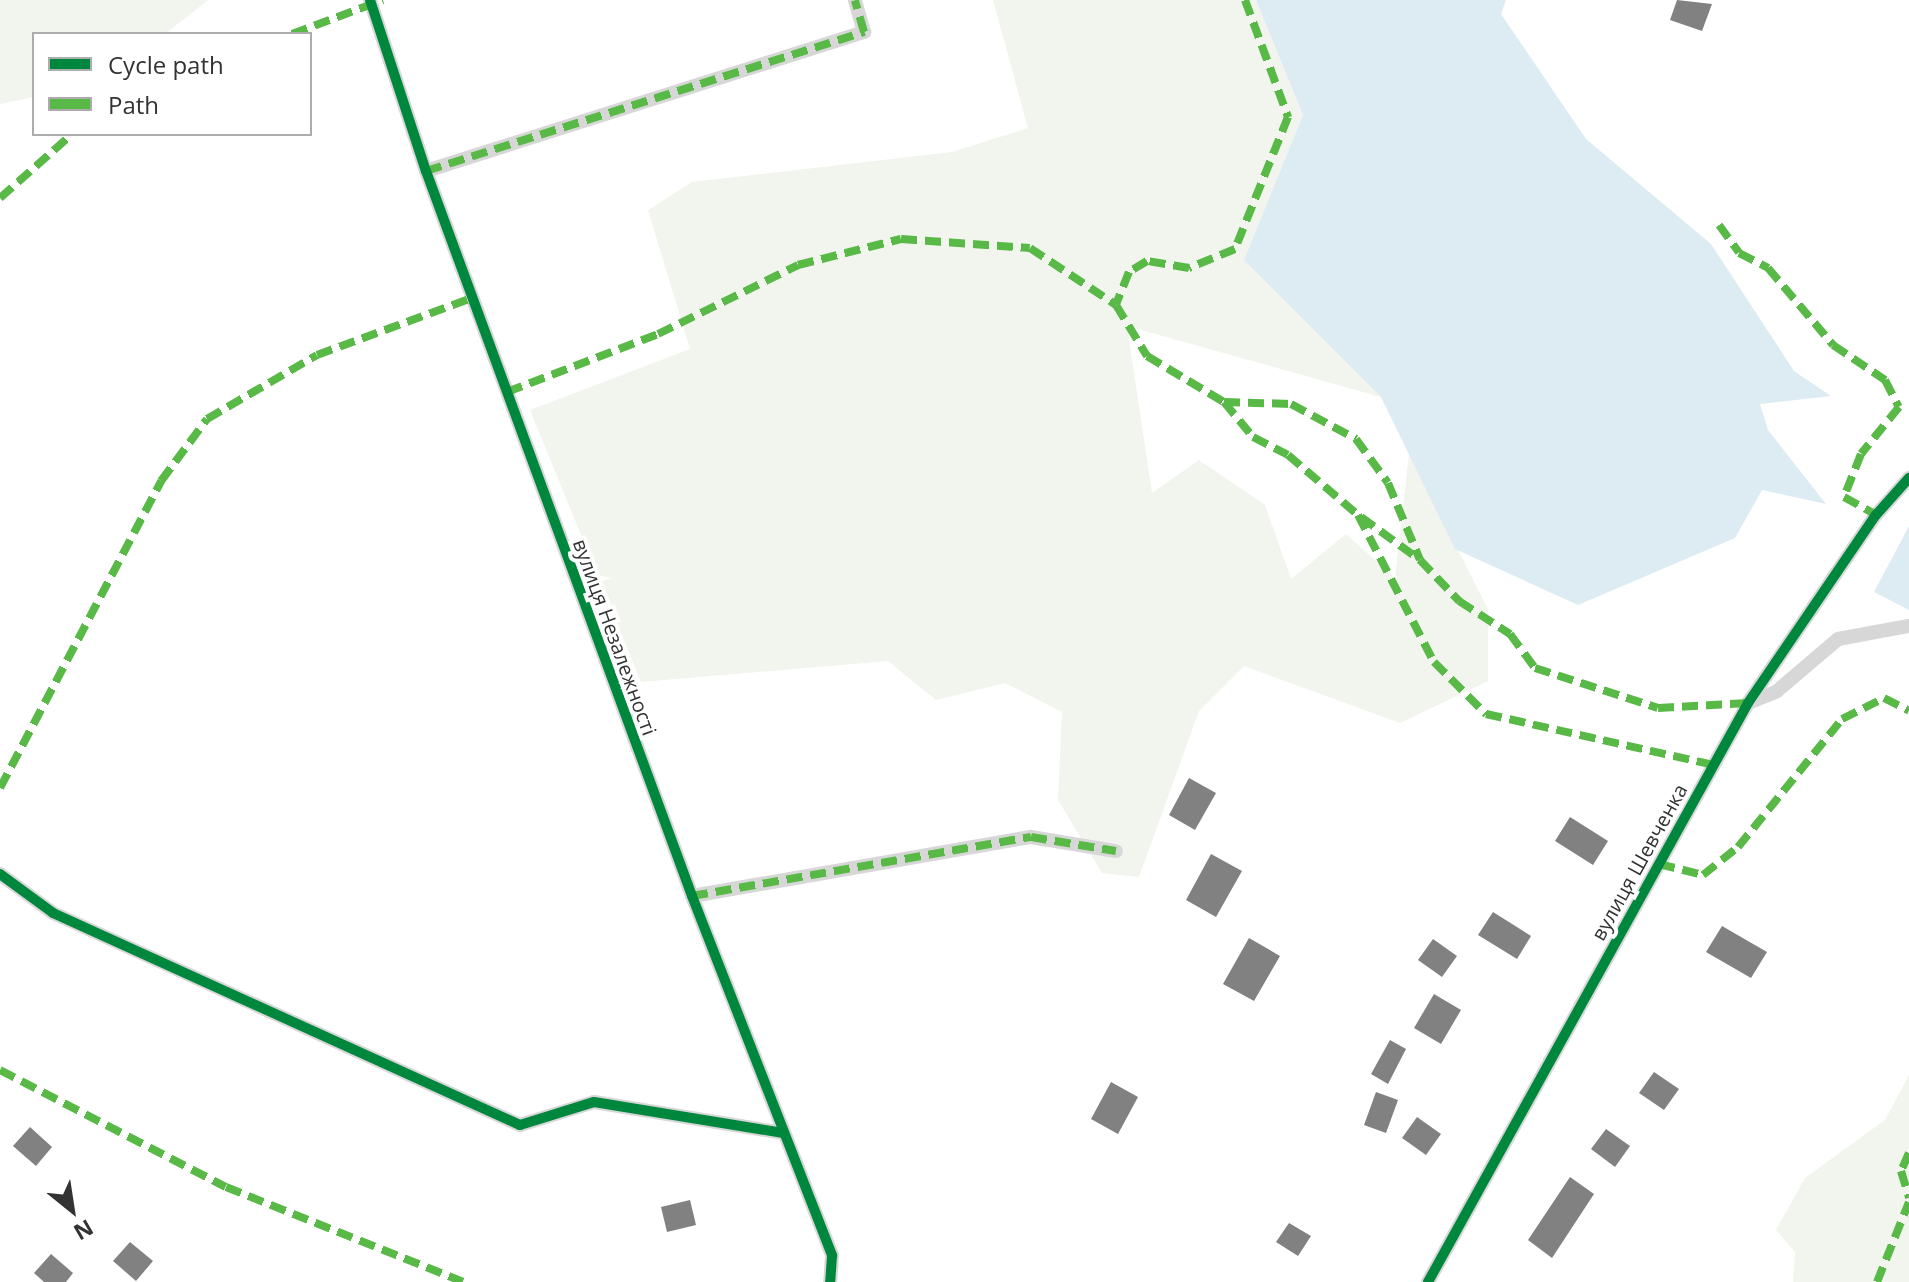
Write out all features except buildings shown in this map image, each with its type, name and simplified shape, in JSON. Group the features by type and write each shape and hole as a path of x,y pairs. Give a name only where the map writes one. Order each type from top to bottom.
{"street":[{"name":"вулиця Незалежності","path":"370,0 426,171 692,896 832,1256 830,1282"},
{"path":"426,171 864,32 855,0"},
{"name":"вулиця Шевченка","path":"1428,1282 1748,703 1876,515 1909,478"},
{"path":"1748,703 1777,691 1838,639 1909,626"},
{"path":"692,896 1031,837 1116,851"},
{"path":"0,874 53,913 520,1125 594,1102 783,1133"}],"shaded area":[{"path":"0,0 208,0 168,32 32,32 32,97 0,104"},
{"path":"993,0 1256,0 1303,115 1244,260 1381,397 1127,326 1152,493 1199,460 1265,505 1291,579 1346,534 1395,578 1409,454 1488,609 1488,681 1400,723 1244,666 1199,711 1139,877 1102,873 1058,800 1062,712 1005,683 936,700 888,661 641,682 530,410 690,349 648,210 692,182 952,152 1028,128"},
{"path":"1256,0 1506,0 1501,14 1586,139 1711,244 1794,371 1831,396 1760,404 1768,430 1826,504 1762,490 1735,538 1578,605 1455,549 1381,397 1244,260 1303,115"},
{"path":"1909,526 1909,610 1874,592"},
{"path":"1909,1075 1909,1282 1793,1282 1795,1252 1776,1230 1805,1178 1885,1120"}],"marked path":[{"path":"297,32 383,0"},
{"path":"426,171 864,32 855,0"},
{"path":"1245,0 1288,117 1235,249 1189,268 1147,261 1129,272 1116,305 1147,356 1224,402 1253,437 1288,455 1358,515 1434,662 1486,714 1714,765"},
{"path":"0,198 70,136"},
{"path":"1719,225 1739,253 1768,268 1833,345 1885,380 1899,407 1861,454 1844,497 1876,515"},
{"path":"507,392 658,334 798,265 901,239 1030,248 1116,305"},
{"path":"0,788 161,481 207,419 317,355 472,298"},
{"path":"1224,402 1291,404 1356,439 1388,483 1420,560"},
{"path":"1361,517 1420,560 1459,601 1510,634 1535,668 1658,708 1748,703"},
{"path":"1659,864 1703,875 1738,847 1842,719 1884,698 1909,711"},
{"path":"692,896 1031,837 1116,851"},
{"path":"0,1070 226,1187 463,1282"},
{"path":"1909,1153 1901,1171 1909,1198"},
{"path":"1877,1282 1909,1202"}],"cycle path":[{"path":"370,0 426,171 692,896 832,1256 830,1282"},
{"path":"1428,1282 1748,703 1876,515 1909,478"},
{"path":"0,874 53,913 520,1125 594,1102 783,1133"}]}
